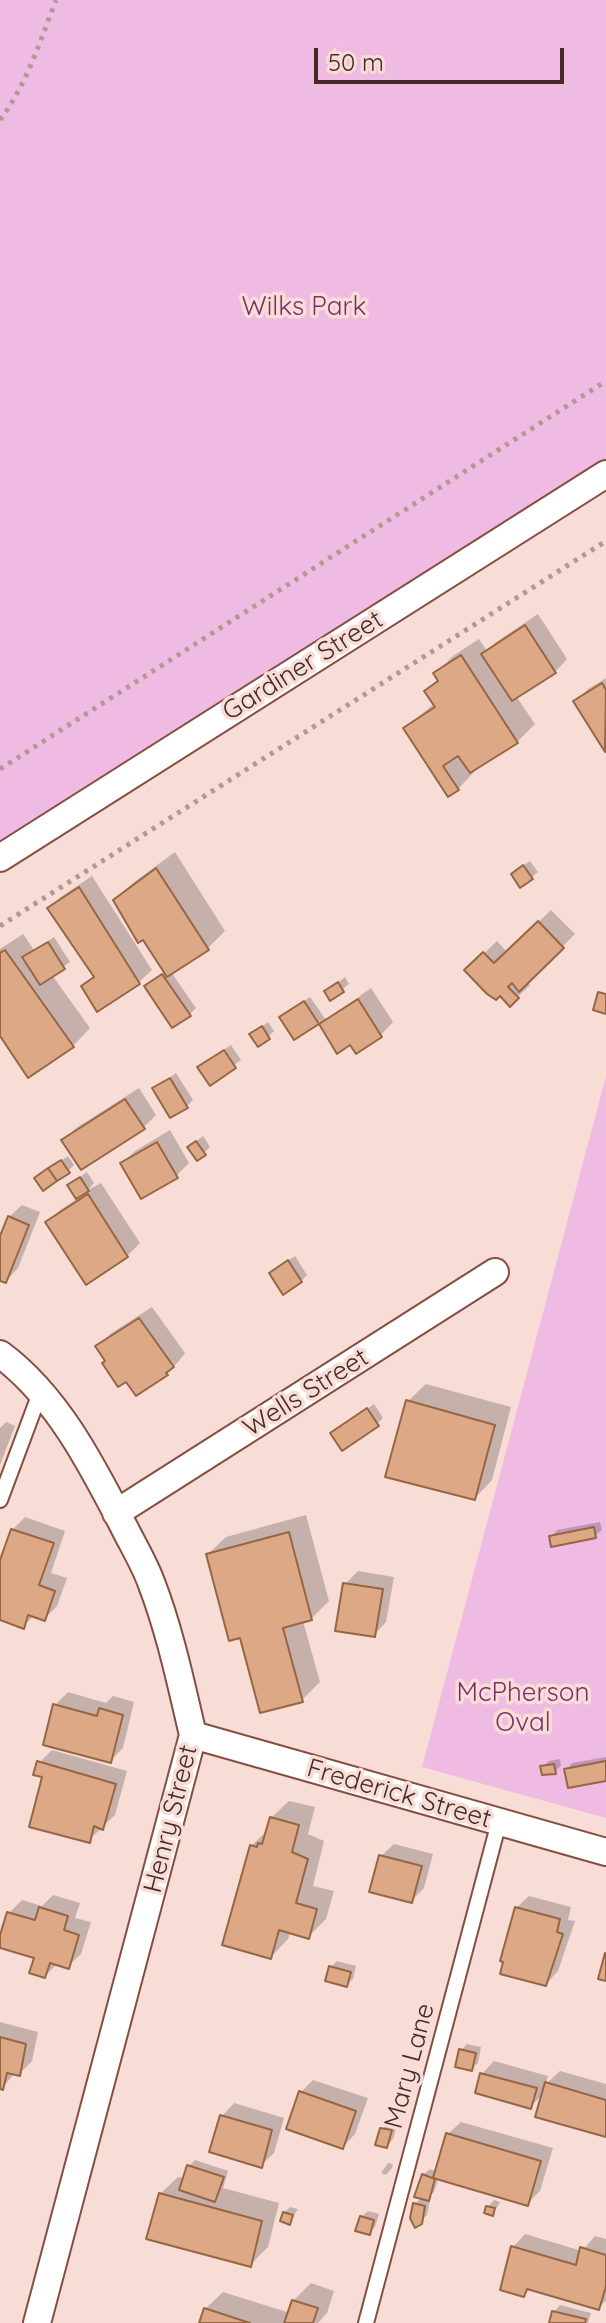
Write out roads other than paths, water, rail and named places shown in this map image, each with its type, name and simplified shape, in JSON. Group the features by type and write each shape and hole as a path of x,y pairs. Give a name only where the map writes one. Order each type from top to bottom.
{"street":[{"name":"Gardiner Street","path":"0,858 606,474"},
{"name":"Wells Street","path":"116,1513 495,1272"},
{"name":"Henry Street","path":"0,1354 40,1393 69,1430 150,1580 193,1735 37,2323"},
{"name":"Frederick Street","path":"193,1735 606,1852"}],"lane":[{"path":"0,1500 40,1393"},
{"name":"Mary Lane","path":"366,2323 499,1822"}],"park label":[{"name":"Wilks Park","path":"304,307"},
{"name":"McPherson Oval","path":"523,1708"}]}
